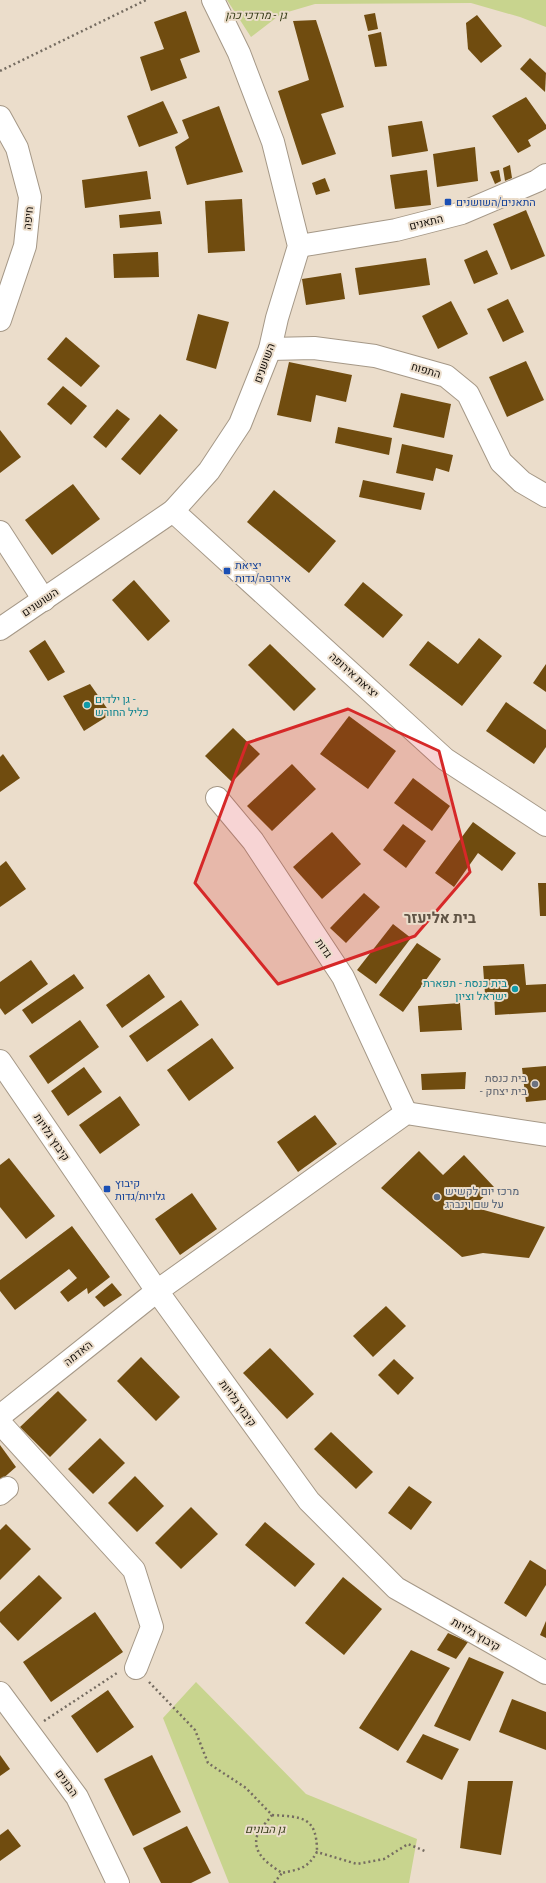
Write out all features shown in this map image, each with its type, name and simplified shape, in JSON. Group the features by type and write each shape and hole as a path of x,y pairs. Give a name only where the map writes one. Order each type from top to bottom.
{"street":[{"path":"213,0 239,53 273,142 299,246"},
{"name":"חיפה","path":"0,117 17,148 30,197 25,246 0,320"},
{"name":"התאנים","path":"299,246 396,230 462,212 537,181 546,175"},
{"name":"השושנים","path":"0,629 173,511 209,470 240,424 270,349 277,318 299,246"},
{"name":"התפוח","path":"270,349 314,348 376,356 446,376 468,394 501,462 522,482 546,496"},
{"name":"יציאת אירופה","path":"173,511 446,759 546,825"},
{"path":"0,532 44,600"},
{"name":"גדות","path":"217,798 253,841 343,977 406,1114"},
{"name":"קיבוץ גלויות","path":"0,1061 157,1291 308,1501 396,1588 546,1673"},
{"path":"406,1114 546,1134"},
{"name":"האדמה","path":"0,1416 157,1291 406,1114"},
{"path":"0,1423 134,1570 152,1627 136,1668"},
{"name":"הבונים","path":"0,1693 77,1797 118,1883"}],"path":[{"path":"0,71 146,0"},
{"path":"29,1732 131,1663 195,1730 208,1763 246,1788 272,1815 302,1818 310,1824 317,1837 317,1852 310,1863 298,1869 282,1873 274,1883"},
{"path":"272,1815 257,1836 258,1848 263,1860 282,1873"},
{"path":"317,1852 357,1864 384,1859 408,1844 428,1852"}],"highlighted area":[{"path":"348,709 439,751 470,872 415,936 278,984 195,883 247,743"}],"green space":[{"name":"גן - מרדכי כהן","path":"227,0 546,0 546,27 520,17 471,3 315,4 281,14 251,37"},
{"name":"גן הבונים","path":"196,1682 306,1794 417,1839 409,1883 229,1883 163,1718"}],"building":[{"path":"186,11 200,52 180,59 187,78 151,91 140,57 164,49 154,22"},
{"path":"375,13 378,29 368,31 364,15"},
{"path":"477,15 502,46 481,63 468,49 466,23"},
{"path":"316,20 344,107 321,114 336,154 302,165 278,91 309,80 293,21"},
{"path":"381,32 387,66 375,67 368,35"},
{"path":"530,58 546,73 545,92 520,69"},
{"path":"526,97 546,125 546,129 528,140 531,146 518,153 492,116"},
{"path":"163,101 178,133 139,147 127,116"},
{"path":"219,106 243,172 187,185 175,147 189,138 182,120"},
{"path":"422,121 428,151 392,157 388,126"},
{"path":"475,147 478,181 437,187 433,154"},
{"path":"510,165 512,178 505,181 503,168"},
{"path":"427,170 431,205 395,209 390,175"},
{"path":"499,170 501,181 495,184 490,172"},
{"path":"147,171 151,199 85,208 82,180"},
{"path":"325,178 330,191 316,195 312,183"},
{"path":"242,199 245,251 208,253 205,201"},
{"path":"526,210 545,256 511,270 493,224"},
{"path":"160,211 162,224 120,228 119,215"},
{"path":"487,250 498,274 474,284 464,260"},
{"path":"158,252 159,277 114,278 113,254"},
{"path":"426,258 430,285 359,295 355,268"},
{"path":"341,273 345,299 306,305 302,279"},
{"path":"508,299 524,332 503,342 487,309"},
{"path":"451,301 468,334 438,349 422,316"},
{"path":"198,314 229,322 216,369 186,360"},
{"path":"66,337 100,366 81,387 47,359"},
{"path":"526,361 544,400 507,417 489,377"},
{"path":"289,362 352,375 346,402 316,395 311,422 277,415"},
{"path":"63,386 87,406 71,425 47,404"},
{"path":"401,393 451,404 444,438 393,427"},
{"path":"117,409 130,419 106,448 93,437"},
{"path":"160,414 178,430 140,475 121,459"},
{"path":"338,427 392,438 389,455 335,443"},
{"path":"0,430 21,457 0,473"},
{"path":"402,444 453,455 449,472 436,468 433,481 396,473"},
{"path":"363,480 425,493 421,510 359,497"},
{"path":"73,484 100,519 52,555 25,520"},
{"path":"274,490 336,541 309,573 247,522"},
{"path":"134,580 170,621 148,641 112,600"},
{"path":"363,582 403,615 383,638 344,605"},
{"path":"479,638 502,656 462,706 409,665 428,641 458,664"},
{"path":"45,640 65,672 48,681 29,651"},
{"path":"270,644 316,689 294,711 248,665"},
{"path":"546,664 546,692 533,683"},
{"name":"גן ילדים - כליל החורש","path":"90,684 111,714 84,731 63,696"},
{"path":"506,702 546,730 546,747 534,764 486,731"},
{"path":"349,716 396,751 368,789 320,754"},
{"path":"233,728 260,754 232,782 205,756"},
{"path":"3,754 20,778 0,792 0,757"},
{"path":"292,764 316,789 272,831 247,806"},
{"path":"413,778 450,806 432,831 394,803"},
{"path":"473,822 516,853 502,871 478,853 454,887 435,873"},
{"path":"403,824 426,841 406,868 383,850"},
{"path":"332,832 361,864 322,899 293,867"},
{"path":"6,861 26,889 0,907 0,866"},
{"path":"538,883 546,883 546,916 540,916"},
{"path":"364,893 380,907 346,943 330,928"},
{"path":"393,924 411,938 376,984 357,970"},
{"path":"417,943 441,959 403,1012 379,995"},
{"path":"31,960 48,984 5,1015 0,1008 0,982"},
{"name":"בית כנסת - תפארת ישראל וציון","path":"524,964 526,985 546,984 546,1012 495,1015 494,993 485,994 483,966"},
{"path":"74,974 84,988 32,1024 22,1010"},
{"path":"149,974 165,997 122,1028 106,1005"},
{"path":"181,1000 199,1025 147,1062 129,1036"},
{"path":"460,1003 462,1030 420,1032 418,1006"},
{"path":"80,1020 99,1047 48,1084 29,1056"},
{"path":"212,1038 234,1068 189,1101 167,1070"},
{"name":"בית כנסת - בית יצחק","path":"546,1066 546,1100 526,1102 522,1068"},
{"path":"84,1067 102,1092 68,1116 51,1091"},
{"path":"466,1072 465,1089 422,1090 421,1074"},
{"path":"120,1096 140,1125 100,1154 79,1125"},
{"path":"315,1115 337,1144 298,1172 277,1142"},
{"name":"מרכז יום לקשיש על שם וינברג","path":"419,1151 443,1175 464,1155 494,1187 473,1207 545,1227 529,1258 483,1253 462,1257 381,1188"},
{"path":"9,1158 55,1216 26,1239 0,1207 0,1165"},
{"path":"192,1193 217,1229 180,1255 155,1219"},
{"path":"72,1226 110,1277 88,1294 87,1288 68,1302 60,1292 77,1278 69,1269 15,1310 0,1291 0,1280"},
{"path":"112,1283 122,1295 104,1307 95,1297"},
{"path":"386,1306 406,1326 373,1357 353,1336"},
{"path":"270,1348 314,1394 287,1419 243,1373"},
{"path":"141,1357 180,1397 156,1421 117,1381"},
{"path":"394,1359 414,1378 398,1395 378,1375"},
{"path":"58,1391 87,1420 50,1457 20,1427"},
{"path":"331,1432 373,1472 356,1489 314,1449"},
{"path":"100,1438 125,1463 93,1494 68,1469"},
{"path":"0,1445 16,1467 0,1481"},
{"path":"135,1476 164,1506 137,1532 108,1503"},
{"path":"409,1486 432,1502 411,1530 388,1513"},
{"path":"191,1507 218,1534 181,1569 155,1543"},
{"path":"265,1522 315,1564 295,1587 245,1545"},
{"path":"6,1524 31,1549 0,1580 0,1530"},
{"path":"530,1560 546,1570 546,1585 526,1617 504,1603"},
{"path":"39,1575 62,1598 18,1641 0,1622 0,1612"},
{"path":"343,1577 382,1609 344,1655 305,1623"},
{"path":"95,1612 123,1652 51,1702 23,1662"},
{"path":"546,1621 546,1638 540,1635"},
{"path":"448,1633 468,1642 456,1659 437,1650"},
{"path":"411,1650 450,1668 398,1751 359,1728"},
{"path":"469,1657 504,1672 470,1741 434,1726"},
{"path":"108,1690 134,1727 97,1753 71,1716"},
{"path":"512,1699 546,1712 546,1750 499,1732"},
{"path":"423,1734 459,1749 442,1780 406,1762"},
{"path":"0,1755 10,1769 0,1776"},
{"path":"152,1755 181,1812 133,1836 104,1779"},
{"path":"468,1781 513,1781 501,1855 460,1848"},
{"path":"187,1826 211,1873 191,1883 161,1883 143,1848"},
{"path":"8,1829 21,1846 0,1861 0,1835"}],"place":[{"name":"התאנים/השושנים","path":"448,202"},
{"name":"יציאת אירופה/גדות","path":"227,571"},
{"name":"גן ילדים - כליל החורש","path":"87,705"},
{"name":"בית כנסת - תפארת ישראל וציון","path":"515,989"},
{"name":"בית כנסת - בית יצחק","path":"535,1084"},
{"name":"קיבוץ גלויות/גדות","path":"107,1189"},
{"name":"מרכז יום לקשיש על שם וינברג","path":"437,1197"}],"district":[{"name":"בית אליעזר","path":"440,918"}]}
